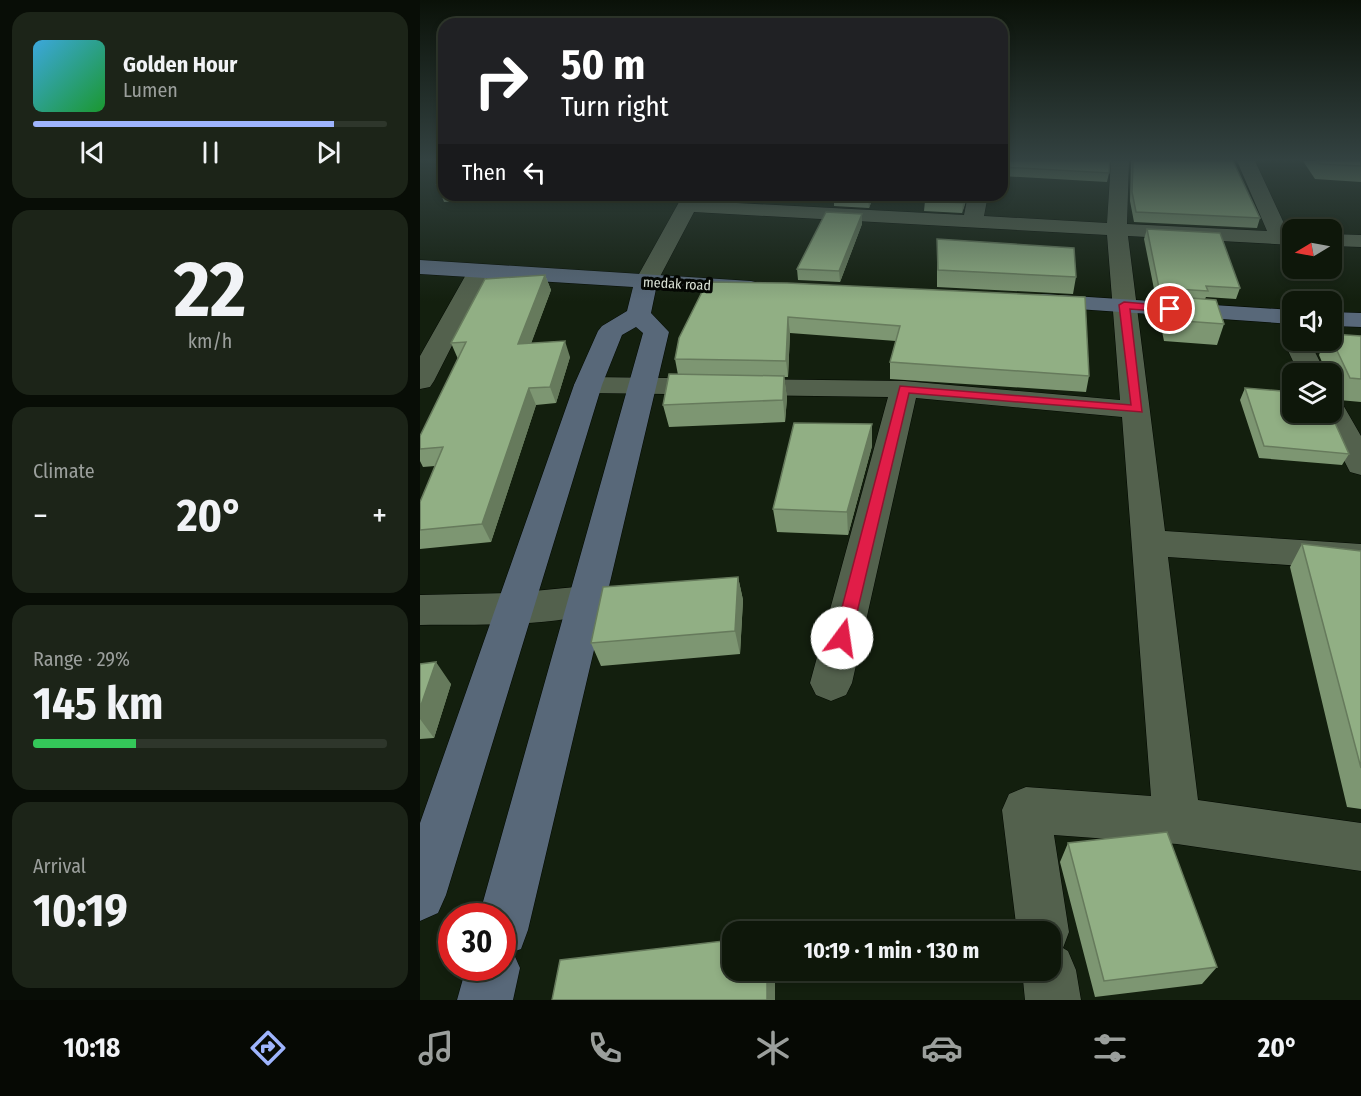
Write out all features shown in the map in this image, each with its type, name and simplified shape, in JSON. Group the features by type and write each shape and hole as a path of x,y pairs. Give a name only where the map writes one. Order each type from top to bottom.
{"street":[{"path":"420,894 588,385 611,331 642,299 687,208"},
{"path":"771,208 973,223 1117,228 1282,239"},
{"path":"858,216 862,208"},
{"path":"973,223 976,208"},
{"path":"1118,208 1117,228 1124,305 1137,410 1177,821"},
{"path":"1270,208 1282,231"},
{"path":"1342,240 1361,241"},
{"name":"medak road","path":"420,267 478,271 642,299 777,289"},
{"path":"420,381 478,271"},
{"path":"509,903 640,386 656,332 642,299"},
{"path":"1017,300 1124,305 1282,322"},
{"path":"1342,319 1361,320"},
{"path":"588,385 904,389 1137,410"},
{"path":"831,683 904,389"},
{"path":"1339,423 1361,465"},
{"path":"1150,543 1361,557"},
{"path":"420,610 513,608 586,602"},
{"path":"1041,921 1026,810 1177,821 1361,847"},
{"path":"485,1000 490,981"},
{"path":"1050,981 1053,1000"}],"building":[{"path":"1135,208 1255,208 1260,218 1136,212"},
{"path":"826,212 862,214 839,271 797,269"},
{"path":"1147,229 1220,233 1240,288 1206,286 1208,291 1159,288"},
{"path":"937,239 1074,248 1076,277 938,270"},
{"path":"545,275 518,344 565,341 550,387 529,388 482,524 420,530 420,502 443,447 420,449 420,436 466,342 451,343 485,279"},
{"path":"707,282 787,283 1085,297 1089,376 890,362 900,326 788,317 786,361 675,359 679,338"},
{"path":"1165,296 1216,300 1224,324 1170,320"},
{"path":"1342,335 1361,336 1361,379 1350,378 1337,351 1342,351"},
{"path":"669,374 784,376 783,400 663,405"},
{"path":"1245,388 1282,391 1282,423 1335,423 1349,454 1264,446"},
{"path":"794,423 872,424 847,512 773,509"},
{"path":"1302,544 1361,551 1361,768"},
{"path":"738,577 735,631 591,643 603,587"},
{"path":"436,662 420,708 420,664"},
{"path":"1167,832 1217,967 1104,981 1068,843"},
{"path":"722,941 722,981 767,981 767,1000 552,1000 560,960"}],"route":[{"path":"842,638 904,389 1137,410 1124,305 1170,309"}]}
